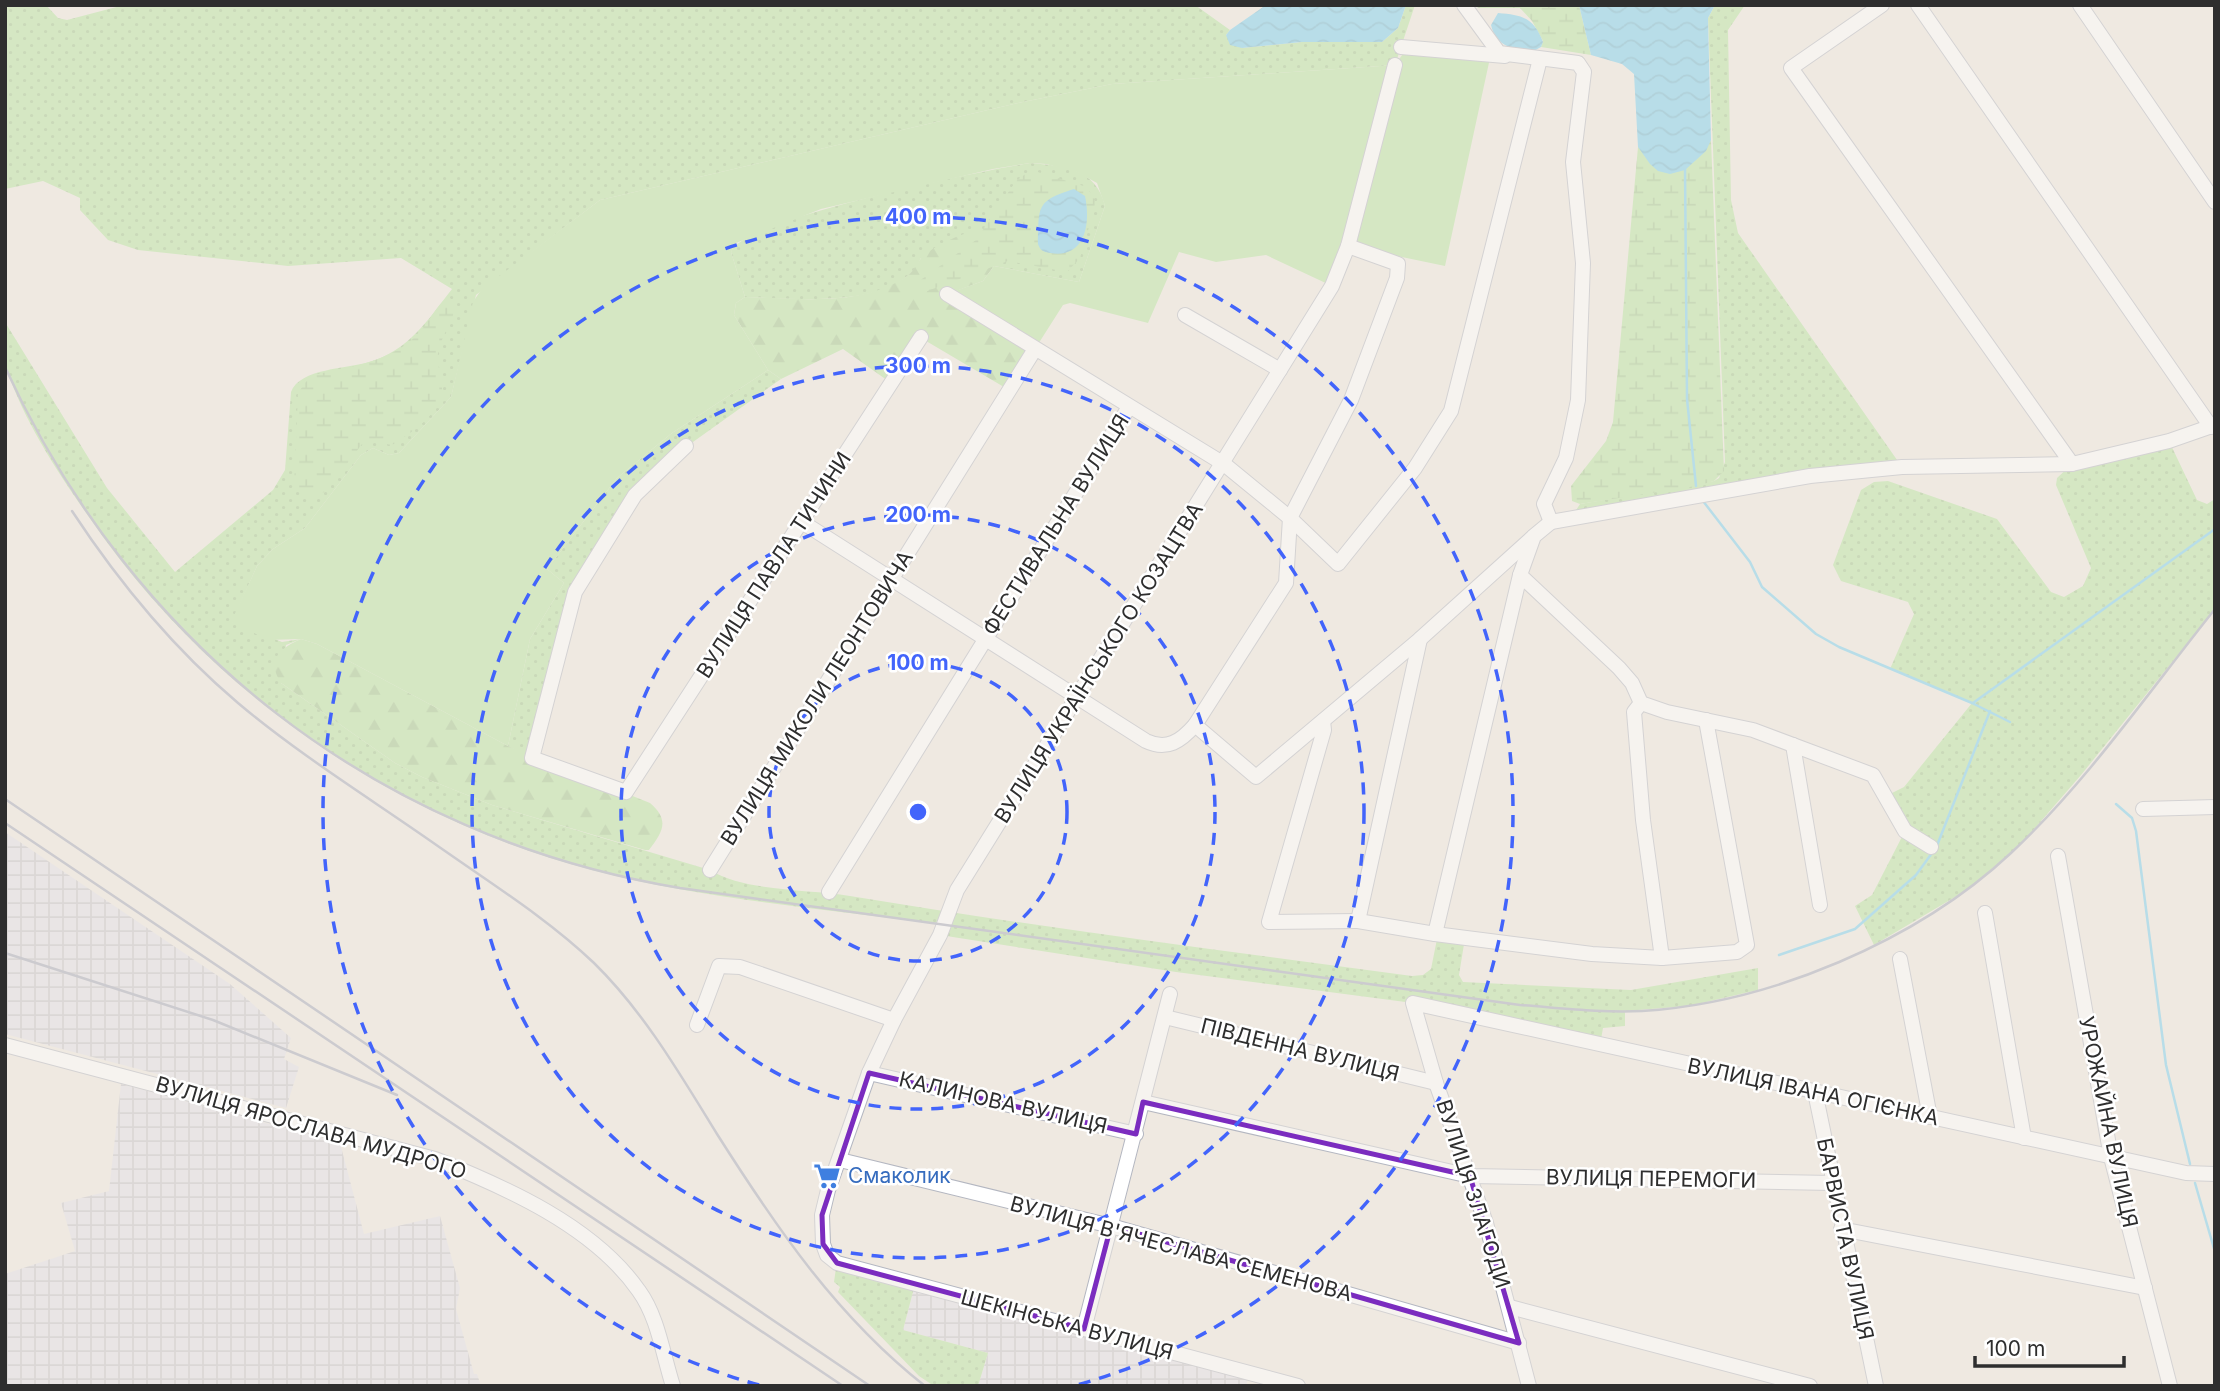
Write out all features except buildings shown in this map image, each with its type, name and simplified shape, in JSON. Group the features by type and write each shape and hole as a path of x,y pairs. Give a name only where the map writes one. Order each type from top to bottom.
{"street":[{"path":"1464,5 1495,48 1506,56"},
{"path":"1882,5 1791,68 2072,464"},
{"path":"1195,725 1256,777 1420,639 1551,522 1810,475 1902,467 2072,464 2169,442 2213,426 1918,5"},
{"path":"2080,5 2215,202"},
{"path":"1401,47 1578,63 1584,72 1573,162 1583,262 1578,400 1566,458 1544,504 1551,522"},
{"path":"947,294 1224,464 1290,518 1338,564 1415,468 1451,411 1539,59"},
{"name":"ВУЛИЦЯ УКРАЇНСЬКОГО КОЗАЦТВА","path":"836,1263 827,1255 822,1214 869,1073 940,935 957,890 1224,464 1332,286 1348,246 1395,65"},
{"path":"802,522 1157,746 1178,741 1195,725 1286,583 1290,518 1352,400 1397,278 1398,264 1348,246"},
{"path":"1185,316 1280,370"},
{"name":"ВУЛИЦЯ ПАВЛА ТИЧИНИ","path":"686,446 635,495 575,592 532,758 626,792 921,337"},
{"name":"ВУЛИЦЯ МИКОЛИ ЛЕОНТОВИЧА","path":"710,870 1035,349"},
{"name":"ФЕСТИВАЛЬНА ВУЛИЦЯ","path":"829,892 1129,407"},
{"path":"1434,934 1520,575 1534,536"},
{"path":"1520,575 1619,668 1632,683 1641,703 1667,712 1753,730 1873,775 1905,831 1931,846"},
{"path":"1358,921 1420,639"},
{"path":"1641,703 1634,712 1643,820 1662,958"},
{"path":"1323,721 1324,730 1269,922 1358,921 1434,934 1592,954 1662,958 1737,952 1747,945 1706,720"},
{"path":"1793,745 1820,905"},
{"path":"2143,809 2215,807"},
{"name":"УРОЖАЙНА ВУЛИЦЯ","path":"2058,856 2111,1157 2170,1386"},
{"path":"1985,913 2024,1138"},
{"path":"1900,959 1930,1117"},
{"path":"697,1025 719,966 740,967 894,1020"},
{"path":"1084,1329 1170,994"},
{"name":"ВУЛИЦЯ ІВАНА ОГІЄНКА","path":"1413,1003 2186,1174 2215,1174"},
{"name":"ВУЛИЦЯ ЗЛАГОДИ","path":"1413,1003 1436,1083 1470,1176 1510,1307 1529,1386"},
{"name":"ПІВДЕННА ВУЛИЦЯ","path":"1165,1017 1436,1083"},
{"name":"ВУЛИЦЯ ЯРОСЛАВА МУДРОГО","path":"5,1045 435,1158 483,1178 569,1225 639,1290 652,1315 673,1386"},
{"name":"КАЛИНОВА ВУЛИЦЯ","path":"869,1073 1136,1134"},
{"name":"БАРВИСТА ВУЛИЦЯ","path":"1815,1092 1876,1386"},
{"name":"ВУЛИЦЯ ПЕРЕМОГИ","path":"1143,1102 1470,1176 1832,1183"},
{"name":"ВУЛИЦЯ В'ЯЧЕСЛАВА СЕМЕНОВА","path":"840,1160 1111,1226 1519,1343"},
{"path":"1842,1228 2145,1288"},
{"name":"ШЕКІНСЬКА ВУЛИЦЯ","path":"836,1263 1298,1386"},
{"path":"1510,1307 1810,1386"}],"highlighted area":[{"path":"869,1073 1136,1134 1143,1102 1470,1176 1519,1343 1111,1226 1084,1329 837,1263 823,1244 822,1215"}],"shaded area":[{"path":"5,832 230,984 291,1038 284,1059 299,1067 286,1108 5,1034"},
{"path":"121,1084 340,1143 364,1234 440,1216 460,1288 456,1309 474,1374 477,1374 481,1386 5,1386 5,1274 75,1251 61,1203 109,1191"},
{"path":"914,1288 1248,1379 1246,1386 978,1386 988,1353 903,1330"}],"green space":[{"path":"5,5 46,5 58,18 67,20 124,5 1195,5 1230,30 1226,35 1242,48 1302,42 1382,42 1398,28 1406,5 1415,5 1395,65 1112,84 1018,103 600,200 476,295 451,397 399,453 389,455 373,448 361,455 305,528 273,549 257,566 232,622 282,642 301,639 286,645 281,683 395,763 422,777 492,805 710,870 741,882 1412,976 1423,975 1431,969 1438,934 1465,938 1459,975 1463,982 1631,990 1758,968 1758,990 1689,1006 1625,1011 1625,1026 1603,1028 1600,1045 1413,1003 1176,972 940,935 944,925 767,903 635,880 592,870 519,847 448,818 379,783 314,742 253,696 195,644 143,588 83,509 24,411 5,365 5,322 107,488 175,572 273,490 285,470 291,392 296,384 314,374 369,362 395,350 416,333 452,289 401,258 288,266 138,250 108,240 80,210 80,198 43,181 5,189"},
{"path":"1472,5 1579,5 1591,55 1541,47 1543,41 1532,21 1520,8 1479,8"},
{"path":"1715,5 1745,5 1728,30 1731,200 1738,233 1902,467 1571,518 1580,504 1714,481 1719,478 1725,462 1708,18"},
{"path":"1405,51 1490,58 1445,266 1349,246 1332,286 1266,255 1216,262 1179,252 1148,323 1070,303 1063,305 1035,349 947,294 983,281 994,266 1079,282 1105,206 1097,183 1077,172 1030,163 993,169 821,209 736,243 731,252 745,297 736,303 734,315 768,370 672,433 617,478 547,569 564,583 530,639 508,746 317,644 301,639 269,640 231,622 257,566 273,549 305,528 361,455 373,448 389,455 399,453 451,397 473,302 481,290 600,200 1018,103 1112,84 1395,65"},
{"path":"1711,140 1724,471 1714,481 1696,486 1580,504 1572,501 1571,486 1606,441 1613,422 1638,147 1662,163 1700,151"},
{"path":"1030,163 1077,171 1086,176 1101,193 1105,206 1079,282 994,266 921,258 909,275 890,287 868,294 815,299 745,297 731,252 745,239 776,225 819,211 967,175"},
{"path":"1031,170 1087,187 1095,201 1080,258 1067,272 1008,261 922,293 913,290 915,284 976,240 1016,181"},
{"path":"978,230 987,232 994,266 983,281 948,294 1035,349 1009,390 921,338 891,383 843,349 781,379 768,370 734,315 736,303 745,297 826,299 866,294 885,288 907,277 924,255 936,247"},
{"path":"448,297 456,302 438,353 442,391 437,407 415,429 392,445 368,441 362,444 328,489 313,500 304,497 294,486 298,393 310,376 367,363 394,352 417,335"},
{"path":"768,370 781,379 686,447 648,480 575,592 532,758 508,746 530,639 564,583 547,569 617,478 672,433"},
{"path":"2169,441 2197,500 2207,504 2215,499 2215,609 2081,775 2022,843 1967,890 1874,945 1855,906 1872,895 1905,831 1884,797 1904,787 1972,703 1890,669 1914,614 1908,602 1841,581 1833,565 1861,490 1874,482 1888,481 1997,519 2051,592 2064,597 2083,586 2091,568 2056,485 2057,478 2072,464"},
{"path":"301,639 317,644 508,746 650,803 660,815 661,832 649,850 645,850 492,805 422,777 395,763 281,683 275,661 281,651"},
{"path":"836,1268 914,1288 903,1330 988,1353 978,1386 934,1386 919,1376 838,1292 840,1287 834,1282"}],"water":[{"path":"1266,5 1406,5 1398,28 1382,42 1302,42 1242,48 1230,45 1226,35 1230,30"},
{"path":"1579,5 1715,5 1708,18 1711,140 1706,151 1685,170 1670,174 1658,171 1638,147 1634,74 1622,64 1591,55"},
{"path":"1498,13 1526,19 1540,34 1543,42 1541,47 1530,53 1501,42 1491,25"},
{"path":"1074,189 1085,196 1087,218 1083,237 1071,251 1044,251 1038,244 1042,207 1052,197"}],"waterway":[{"path":"1685,168 1687,399 1696,486"},
{"path":"1703,501 1750,562 1762,587 1816,634 1839,647 1972,703 2010,722"},
{"path":"1973,703 2215,529"},
{"path":"1936,848 1990,711"},
{"path":"2116,804 2132,818 2136,831 2166,1065 2190,1164"},
{"path":"1779,955 1855,929 1916,875 1932,853"},
{"path":"2195,1183 2215,1252"}],"railway":[{"path":"5,367 58,468 122,559 195,641 276,713 367,775 464,824 569,862 680,888 1520,1005 1627,1011 1691,1006 1790,981 1887,940 1932,914 1973,885 2039,825 2092,766 2215,609"},
{"path":"72,511 108,563 148,613 191,660 238,703 313,761 521,904 559,932 594,963 629,1002 660,1044 762,1203 810,1269 864,1331 925,1386"},
{"path":"5,799 870,1386"},
{"path":"5,823 843,1386"},
{"path":"5,953 213,1020 397,1095"}],"place":[{"name":"Смаколик","path":"827,1176"}]}
